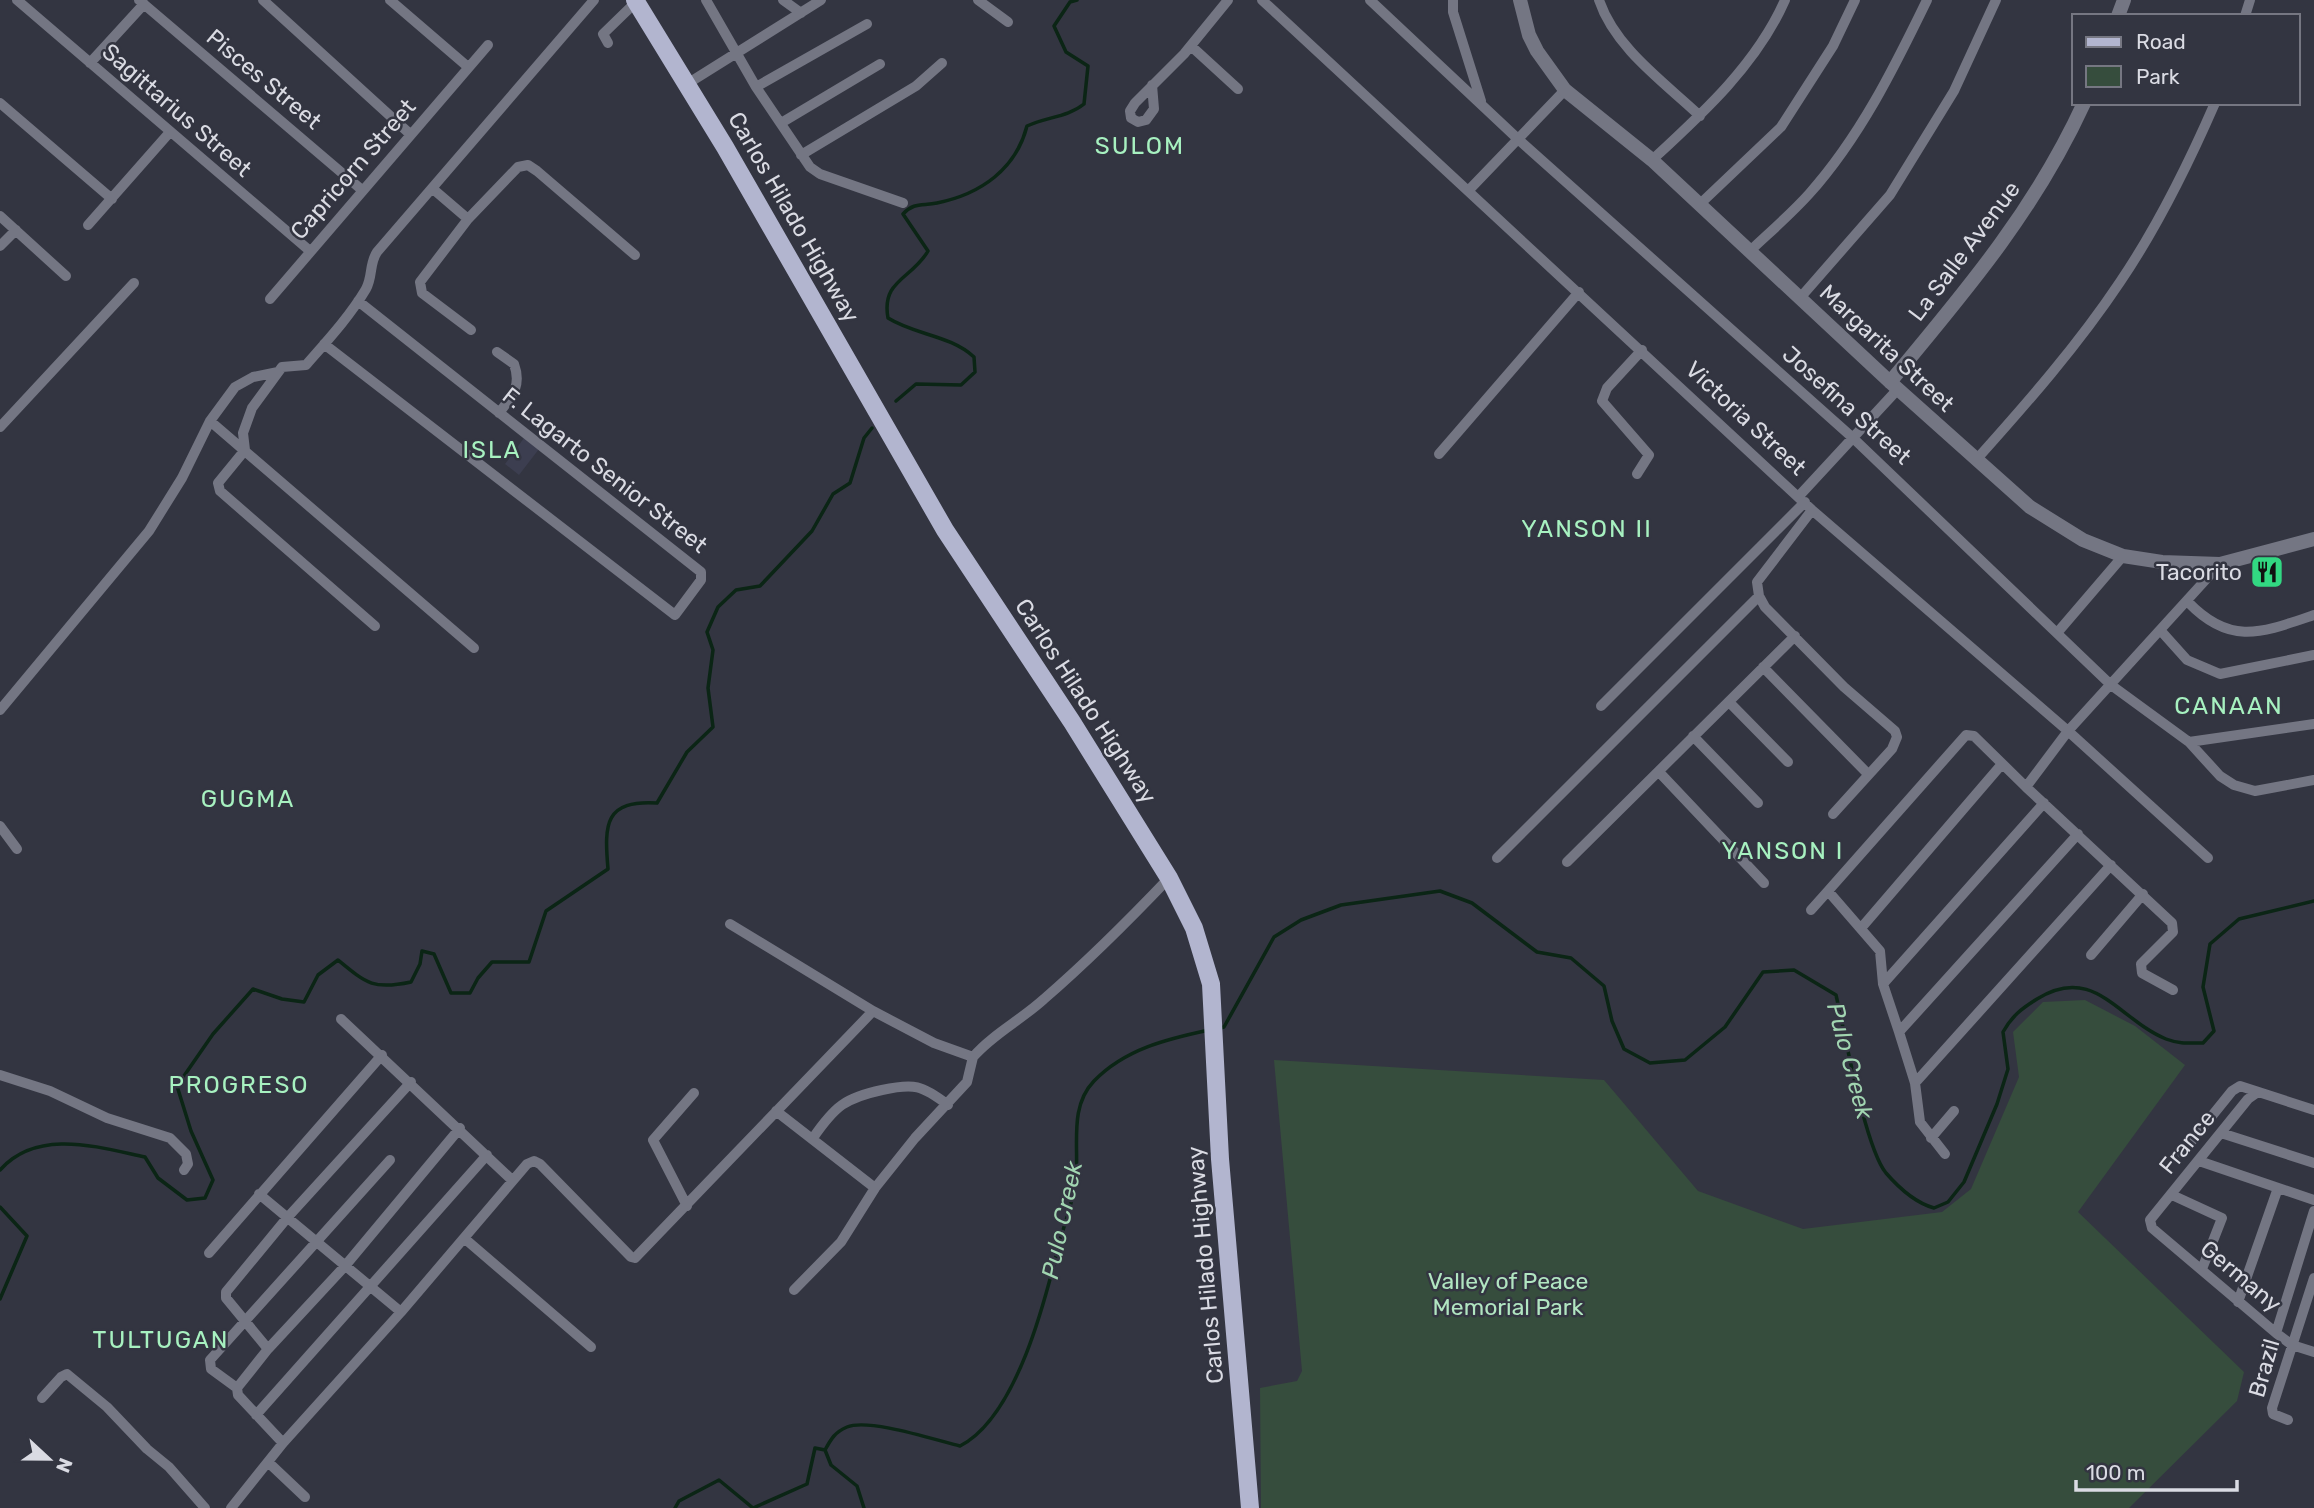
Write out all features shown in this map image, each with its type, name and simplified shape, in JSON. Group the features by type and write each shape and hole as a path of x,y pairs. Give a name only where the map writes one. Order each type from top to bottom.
{"main road":[{"name":"Carlos Hilado Highway","path":"636,1 687,84 945,530 1072,722 1169,878 1205,956 1213,1013 1214,1055 1250,1508"}],"street":[{"name":"Sagittarius Street","path":"17,0 310,250"},
{"path":"264,0 410,134"},
{"path":"390,0 468,67"},
{"path":"375,626 218,488 220,479 245,450 246,424 252,408 278,372 282,367 306,365 324,344 358,301 370,280 373,258 594,0"},
{"path":"706,0 756,87 801,155 820,174 903,202"},
{"path":"783,0 801,13"},
{"path":"687,84 821,0"},
{"path":"978,0 1008,22"},
{"path":"1152,85 1191,46 1228,0"},
{"name":"Victoria Street","path":"1262,0 1805,502 2208,858"},
{"name":"Josefina Street","path":"1370,0 1519,140 1853,438 2111,685 2189,742 2220,776 2234,785 2255,791 2314,779"},
{"path":"1387,0 1387,16"},
{"path":"1452,0 1453,12 1482,104"},
{"name":"Margarita Street","path":"1520,0 1533,43 1565,90 1652,160 1894,386 2031,507 2082,540 2123,556 2162,562 2220,564 2314,539"},
{"path":"1599,0 1605,16 1627,47 1700,116"},
{"path":"1652,160 1720,95 1764,38 1785,0"},
{"path":"1700,205 1781,127 1833,46 1855,0"},
{"path":"1751,250 1809,193 1853,135 1888,80 1927,0"},
{"path":"1800,298 1890,195 1954,91 1996,0"},
{"path":"608,43 602,36 605,31 636,1"},
{"path":"90,63 141,2"},
{"name":"Pisces Street","path":"141,2 362,190"},
{"path":"756,87 867,24"},
{"name":"Capricorn Street","path":"270,299 488,45"},
{"path":"1191,46 1238,89"},
{"path":"801,155 916,86 942,63"},
{"path":"781,123 880,64"},
{"path":"1469,190 1565,90"},
{"path":"0,103 112,199"},
{"name":"La Salle Avenue","path":"1894,386 1990,262 2046,180 2083,105"},
{"path":"1976,460 2024,406 2120,282 2154,228 2214,105"},
{"path":"88,225 170,131"},
{"path":"471,330 422,293 419,285 468,219 518,167 528,165 635,255"},
{"path":"433,189 468,219"},
{"path":"0,216 66,276"},
{"path":"0,246 16,230"},
{"path":"0,427 134,283"},
{"path":"1439,454 1579,292"},
{"name":"F. Lagarto Senior Street","path":"324,344 675,615 701,580 701,572 358,301"},
{"path":"1637,474 1649,455 1602,401 1607,388 1642,350"},
{"path":"497,352 514,364 519,383 517,391 499,413"},
{"path":"0,710 149,531 182,478 210,421 235,387 245,380 278,372"},
{"path":"1833,814 1892,749 1897,737 1895,730 1844,687 1765,607 1759,596 1757,582 1805,502 1894,386"},
{"path":"210,421 474,648"},
{"path":"1601,706 1805,502"},
{"path":"2057,633 2123,556"},
{"path":"2026,787 2068,732 2220,564"},
{"path":"1497,858 1759,596"},
{"path":"2188,602 2206,622 2221,629 2238,632 2265,629 2314,615"},
{"path":"2161,631 2187,660 2220,674 2314,655"},
{"path":"1567,862 1795,636"},
{"path":"1763,667 1868,774"},
{"path":"1729,702 1788,762"},
{"path":"2189,742 2314,724"},
{"path":"1811,910 1966,735 1974,736 2174,926 2173,932 2141,964 2142,973 2173,990"},
{"path":"1693,736 1758,803"},
{"path":"1862,927 2001,764"},
{"path":"1660,772 1764,883"},
{"path":"1883,984 2044,803"},
{"path":"0,826 17,849"},
{"path":"1899,1032 2078,834"},
{"path":"1915,1083 2111,865"},
{"path":"794,1290 841,1242 875,1188 915,1138 967,1082 973,1057 989,1039 1021,1019 1093,957 1169,878"},
{"path":"1828,891 1862,927 1880,951 1883,984 1915,1083 1920,1122 1945,1154"},
{"path":"2091,955 2143,894"},
{"path":"730,924 873,1011 934,1043 973,1057"},
{"path":"231,1508 283,1443 401,1312 527,1164 534,1161 540,1164 631,1257 639,1256 873,1011"},
{"path":"341,1019 460,1128 512,1180"},
{"path":"209,1253 382,1055"},
{"path":"0,1075 50,1091 107,1118 170,1138 186,1154 188,1164 184,1170"},
{"path":"268,1349 226,1298 226,1292 287,1218 411,1082"},
{"path":"813,1138 829,1115 852,1096 907,1084 928,1090 947,1105"},
{"path":"2182,1153 2232,1091 2247,1086 2314,1110"},
{"name":"France","path":"2150,1220 2258,1092"},
{"path":"687,1206 653,1140 694,1093"},
{"path":"776,1111 875,1188"},
{"path":"1931,1139 1954,1111"},
{"path":"237,1388 268,1349 345,1266 460,1128"},
{"path":"2221,1133 2314,1163"},
{"path":"256,1415 487,1155"},
{"path":"283,1443 238,1395 237,1388 209,1364 244,1319 390,1160"},
{"path":"2199,1161 2314,1200"},
{"path":"2238,1302 2278,1188"},
{"path":"258,1194 401,1312"},
{"path":"2172,1195 2222,1218 2202,1269"},
{"path":"2276,1333 2314,1211"},
{"name":"Germany","path":"2150,1220 2159,1236 2276,1333 2292,1345 2314,1352"},
{"path":"464,1238 592,1347"},
{"name":"Brazil","path":"2288,1420 2273,1414 2272,1408 2314,1278"},
{"path":"42,1398 61,1377 67,1374 75,1378 107,1407 147,1450 169,1467 205,1508"},
{"path":"268,1462 305,1497"}],"shaded area":[{"path":"524,438 539,449 519,475 505,464"}],"green space":[{"name":"Valley of Peace Memorial Park","path":"2085,1000 2135,1026 2185,1065 2078,1212 2244,1372 2237,1401 2129,1508 1261,1508 1260,1388 1297,1381 1302,1371 1274,1060 1604,1080 1698,1191 1803,1229 1942,1212 1971,1189 2019,1077 2013,1032 2043,1002"}],"waterway":[{"path":"896,401 916,384 961,385 975,372 974,357 965,350 888,318 887,305 893,287 928,251 903,214 915,206 953,199 982,186 1005,167 1022,141 1027,126 1071,112 1084,104 1088,66 1066,52 1054,26 1070,2 1077,0"},
{"path":"0,1170 15,1157 32,1149 50,1145 88,1146 145,1157 158,1178 187,1200 205,1198 213,1180 191,1131 177,1086 213,1034 253,989 282,999 304,1002 318,975 338,960 356,975 372,983 388,985 411,982 420,964 422,951 434,954 451,993 470,993 478,978 492,962 529,962 546,911 608,869 608,827 618,810 640,803 657,803 687,752 713,727 708,688 713,650 707,632 718,607 736,590 760,586 812,531 833,494 850,483 864,438 872,428"},
{"name":"Pulo Creek","path":"1220,1028 1224,1027 1274,937 1301,920 1341,905 1440,891 1472,903 1537,952 1571,958 1604,986 1612,1021 1624,1049 1650,1063 1685,1060 1725,1027 1763,972 1794,970 1836,995 1863,1116 1878,1159 1886,1173 1908,1194 1934,1208 1948,1202 1964,1182 1997,1104 2008,1069 2003,1032 2022,1010 2037,999 2057,990 2075,987 2105,998 2166,1039 2203,1043 2214,1031 2203,987 2210,944 2239,919 2314,901"},
{"name":"Pulo Creek","path":"864,1508 857,1486 831,1465 825,1450 831,1439 847,1427 870,1425 960,1446 980,1431 998,1410 1013,1383 1037,1323 1074,1193 1078,1114 1086,1091 1106,1070 1133,1053 1178,1037 1209,1030"},
{"path":"0,1207 27,1236 0,1299"},
{"path":"675,1508 679,1501 719,1480 753,1508 807,1484 815,1448 825,1450"}],"place":[{"name":"Tacorito","path":"2267,572"}],"district":[{"name":"SULOM","path":"1140,146"},
{"name":"ISLA","path":"492,450"},
{"name":"YANSON II","path":"1587,529"},
{"name":"CANAAN","path":"2229,706"},
{"name":"GUGMA","path":"248,799"},
{"name":"YANSON I","path":"1783,851"},
{"name":"PROGRESO","path":"239,1085"},
{"name":"TULTUGAN","path":"161,1340"}]}
